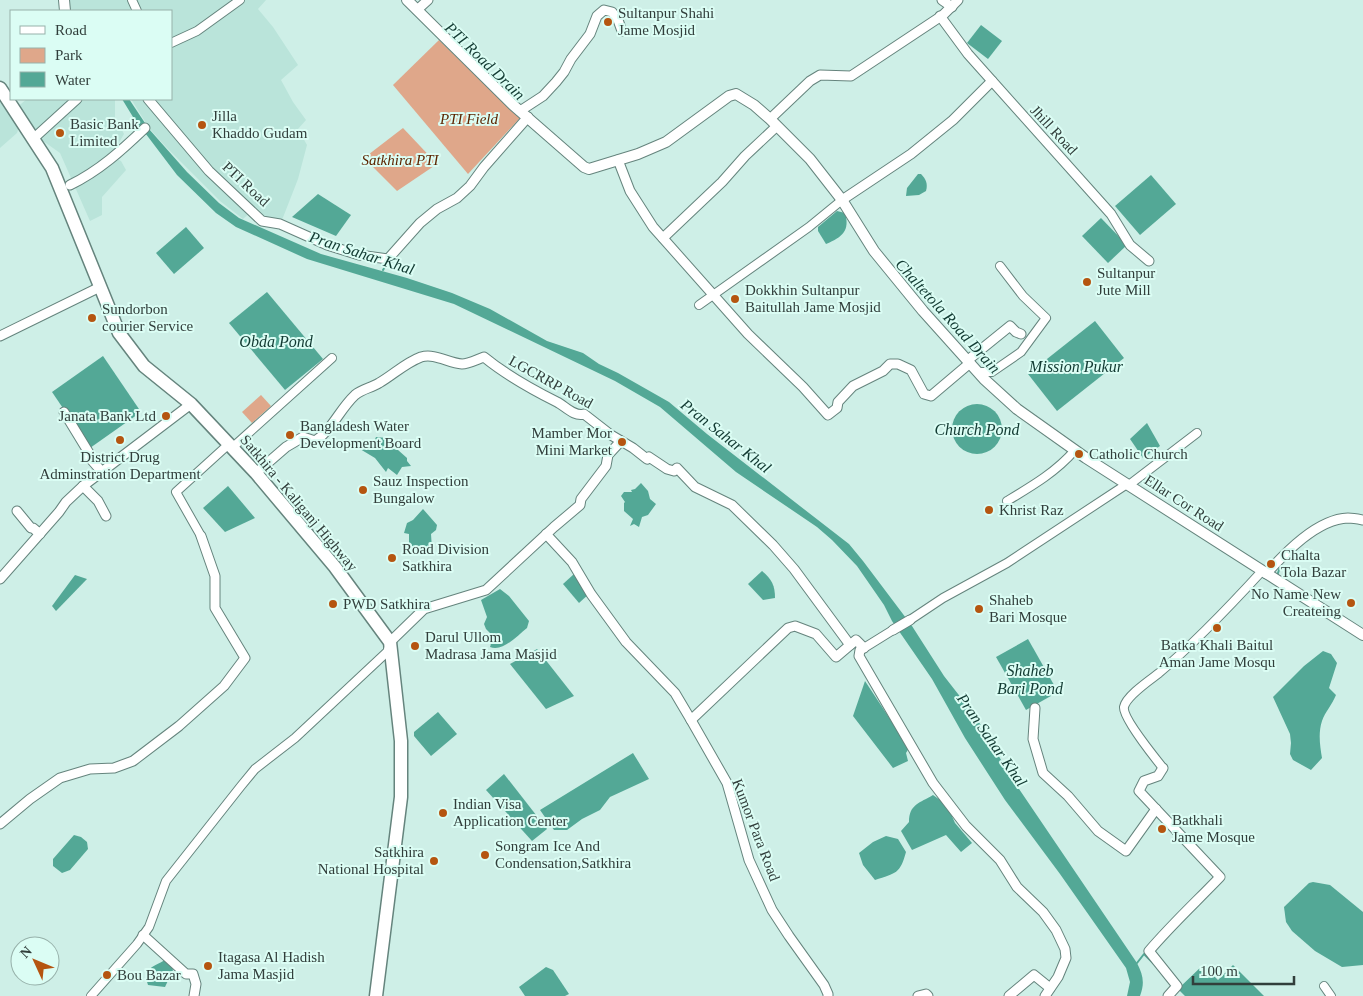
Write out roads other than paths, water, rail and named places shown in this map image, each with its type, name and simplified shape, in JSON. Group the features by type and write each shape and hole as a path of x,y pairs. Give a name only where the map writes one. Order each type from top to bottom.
{"highway":[{"name":"Satkhira - Kaliganj Highway","path":"2,96 52,168 119,333 144,366 191,404 256,473 330,561 390,642"},
{"path":"376,996 401,796 401,741 390,642"}],"main road":[{"path":"408,0 524,114 584,167 589,168 618,160"},
{"name":"Ellar Cor Road","path":"618,160 666,142 729,96 736,94 754,105 810,159 842,200 874,251 923,311 978,372 1017,409 1128,485 1363,635"}],"street":[{"path":"172,43 197,31 240,0"},
{"path":"417,10 428,0"},
{"path":"942,0 955,3"},
{"path":"663,238 722,182 810,81 820,75 851,76 940,16 955,3"},
{"path":"524,114 560,77 570,59 590,34 597,16 601,12 604,10 612,12 618,20 622,31"},
{"name":"Jhill Road","path":"940,16 968,54 992,82 1111,214 1130,245 1149,262"},
{"path":"699,305 809,227 842,200 911,154 953,120 992,82"},
{"path":"33,139 76,100"},
{"name":"PTI Road","path":"149,100 209,171 262,221 280,224 327,245 358,255 388,259 420,223 437,209 457,198 470,186 524,114"},
{"path":"70,185 89,176 116,156 145,128"},
{"path":"618,160 630,191 653,227 748,334 803,387 828,415 837,408 838,402 853,386 883,371 890,364 898,364 911,370 924,394 931,396 1010,326 1021,334"},
{"path":"978,372 992,372 1021,352 1046,318 1023,296 1000,266"},
{"path":"0,336 100,287"},
{"name":"LGCRRP Road","path":"256,473 286,447 303,437 316,441 334,424 337,414 355,395 378,384 408,363 423,356 463,364 484,357 504,374 548,399 558,402 578,415 584,414 642,456 647,459 649,457 667,469 674,471 677,468 695,487 732,506 773,545 794,569 850,645"},
{"path":"0,824 30,799 60,778 90,769 114,768 133,761 179,726 224,686 245,658 215,608 214,576 201,536 176,492 332,358"},
{"path":"0,578 66,502 83,486 191,404"},
{"path":"64,412 89,453 89,458 102,472"},
{"path":"1009,996 1034,975 1047,992 1058,977 1066,958 1065,949 1056,930 1043,912 1018,887 1000,860 966,826 933,783 860,656 860,650 943,598 1007,563 1128,485 1197,433"},
{"path":"91,996 149,927 166,880 255,769 295,738 387,652 390,642 424,609 486,590 580,505 581,499 606,466 608,455 621,441"},
{"path":"1007,501 1048,476 1075,450"},
{"path":"83,486 98,501 106,516"},
{"path":"17,510 31,528 40,534"},
{"path":"1168,996 1177,986 1149,951 1177,919 1220,877 1139,791 1144,782 1158,776 1162,768 1130,723 1124,707 1130,697 1170,664 1294,545 1333,520 1348,518 1363,520"},
{"name":"Kumor Para Road","path":"546,534 572,562 591,594 626,642 674,693 692,720 727,783 750,860 772,910 824,985 828,996"},
{"path":"692,720 788,628 795,626 816,634 836,657 856,640 864,648"},
{"path":"1034,708 1033,739 1043,774 1068,796 1098,831 1126,851 1156,809"},
{"path":"143,935 186,974 193,974 196,984 194,996"},
{"path":"1324,986 1330,996"},
{"path":"918,996 926,994 928,996"}],"water":[{"path":"981,25 1002,41 988,59 967,43"},
{"path":"123,100 130,100 149,129 187,172 219,203 239,218 321,254 407,278 452,293 490,309 547,341 583,353 599,364 669,402 707,434 849,544 912,626 944,676 976,717 1011,777 1137,963 1143,979 1140,996 1127,996 1130,982 1126,968 1005,800 965,738 932,679 892,621 884,605 857,566 832,540 817,527 736,472 660,407 615,381 454,304 307,259 236,227 216,213 177,175 133,117"},
{"path":"918,174 921,174 925,180 926,191 919,195 906,196 907,188"},
{"path":"1151,175 1176,204 1140,235 1115,206"},
{"path":"318,194 351,215 336,236 292,217"},
{"path":"837,211 845,213 846,228 841,236 826,244 818,231 818,227"},
{"path":"1101,218 1127,245 1108,263 1082,236"},
{"path":"186,227 204,248 174,274 156,253"},
{"name":"Obda Pond","path":"267,292 323,359 285,390 229,323"},
{"name":"Mission Pukur","path":"1095,321 1124,358 1057,411 1028,374"},
{"path":"103,356 141,412 90,448 52,392"},
{"name":"Church Pond","path":"977,404 987,406 995,411 1000,419 1002,429 1000,439 995,447 987,452 977,454 967,452 959,447 954,439 952,429 954,419 959,411 967,406"},
{"path":"1147,423 1160,446 1143,458 1130,439"},
{"path":"376,437 387,438 388,448 398,450 407,458 411,466 402,467 397,475 388,468 386,472 375,458 360,449 368,443 373,444"},
{"path":"641,483 648,491 650,499 656,504 648,515 642,517 639,527 634,524 630,526 633,519 624,511 625,502 621,496 624,492 632,492 631,490"},
{"path":"228,486 255,518 225,532 203,508"},
{"path":"423,509 437,525 436,530 431,534 432,549 425,553 417,553 409,547 409,534 404,533 407,523 413,520"},
{"path":"762,571 772,583 775,598 763,600 748,584"},
{"path":"574,574 590,593 579,603 563,584"},
{"path":"75,575 87,579 56,611 52,606"},
{"path":"500,589 509,596 529,621 527,628 514,639 505,645 495,648 490,647 491,634 484,624 487,617 481,600"},
{"name":"Shaheb Bari Pond","path":"1028,639 1058,692 1026,710 996,657"},
{"path":"537,649 574,696 546,709 510,664"},
{"path":"1323,651 1331,654 1337,663 1329,688 1336,695 1323,718 1320,730 1322,758 1311,770 1293,760 1290,754 1290,734 1273,697 1304,666"},
{"path":"865,681 909,748 906,753 908,761 893,768 853,716"},
{"path":"438,712 457,734 431,756 414,736 414,732"},
{"path":"633,753 649,779 610,797 600,810 582,819 567,830 554,830 540,810"},
{"path":"504,774 547,829 532,841 486,790"},
{"path":"933,795 947,805 955,823 972,843 961,852 946,835 912,850 901,831 909,822 909,816 913,808"},
{"path":"74,835 81,837 87,842 88,849 70,870 62,873 53,866 53,859"},
{"path":"886,836 898,839 906,852 902,865 896,872 875,880 863,865 859,853 873,842"},
{"path":"1309,883 1330,885 1363,912 1363,965 1342,967 1315,951 1292,931 1286,922 1284,907"},
{"path":"165,960 170,962 173,970 165,987 148,985 148,971"},
{"path":"1203,965 1218,980 1233,965 1264,996 1185,996 1178,989"},
{"path":"546,967 553,970 569,994 565,996 525,996 519,987"}],"waterway":[{"name":"PTI Road Drain","path":"383,270 388,262"},
{"path":"1277,576 1282,561"},
{"path":"1137,963 1144,954 1154,964"}],"place":[{"name":"Sultanpur Shahi Jame Mosjid","path":"608,22"},
{"name":"Jilla Khaddo Gudam","path":"202,125"},
{"name":"Basic Bank Limited","path":"60,133"},
{"name":"Sultanpur Jute Mill","path":"1087,282"},
{"name":"Dokkhin Sultanpur Baitullah Jame Mosjid","path":"735,299"},
{"name":"Sundorbon courier Service","path":"92,318"},
{"name":"Janata Bank Ltd","path":"166,416"},
{"name":"Bangladesh Water Development Board","path":"290,435"},
{"name":"District Drug Adminstration Department","path":"120,440"},
{"name":"Mamber Mor Mini Market","path":"622,442"},
{"name":"Catholic Church","path":"1079,454"},
{"name":"Sauz Inspection Bungalow","path":"363,490"},
{"name":"Khrist Raz","path":"989,510"},
{"name":"Road Division Satkhira","path":"392,558"},
{"name":"Chalta Tola Bazar","path":"1271,564"},
{"name":"No Name New Createing","path":"1351,603"},
{"name":"PWD Satkhira","path":"333,604"},
{"name":"Shaheb Bari Mosque","path":"979,609"},
{"name":"Batka Khali Baitul Aman Jame Mosqu","path":"1217,628"},
{"name":"Darul Ullom Madrasa Jama Masjid","path":"415,646"},
{"name":"Indian Visa Application Center","path":"443,813"},
{"name":"Batkhali Jame Mosque","path":"1162,829"},
{"name":"Songram Ice And Condensation,Satkhira","path":"485,855"},
{"name":"Satkhira National Hospital","path":"434,861"},
{"name":"Itagasa Al Hadish Jama Masjid","path":"208,966"},
{"name":"Bou Bazar","path":"107,975"}],"park label":[{"name":"PTI Field","path":"469,119"},
{"name":"Satkhira PTI","path":"400,160"}],"water label":[{"name":"Pran Sahar Khal","path":"362,253"},
{"name":"Chaltetola Road Drain","path":"948,316"},
{"name":"Pran Sahar Khal","path":"726,436"},
{"name":"Pran Sahar Khal","path":"992,740"}]}
